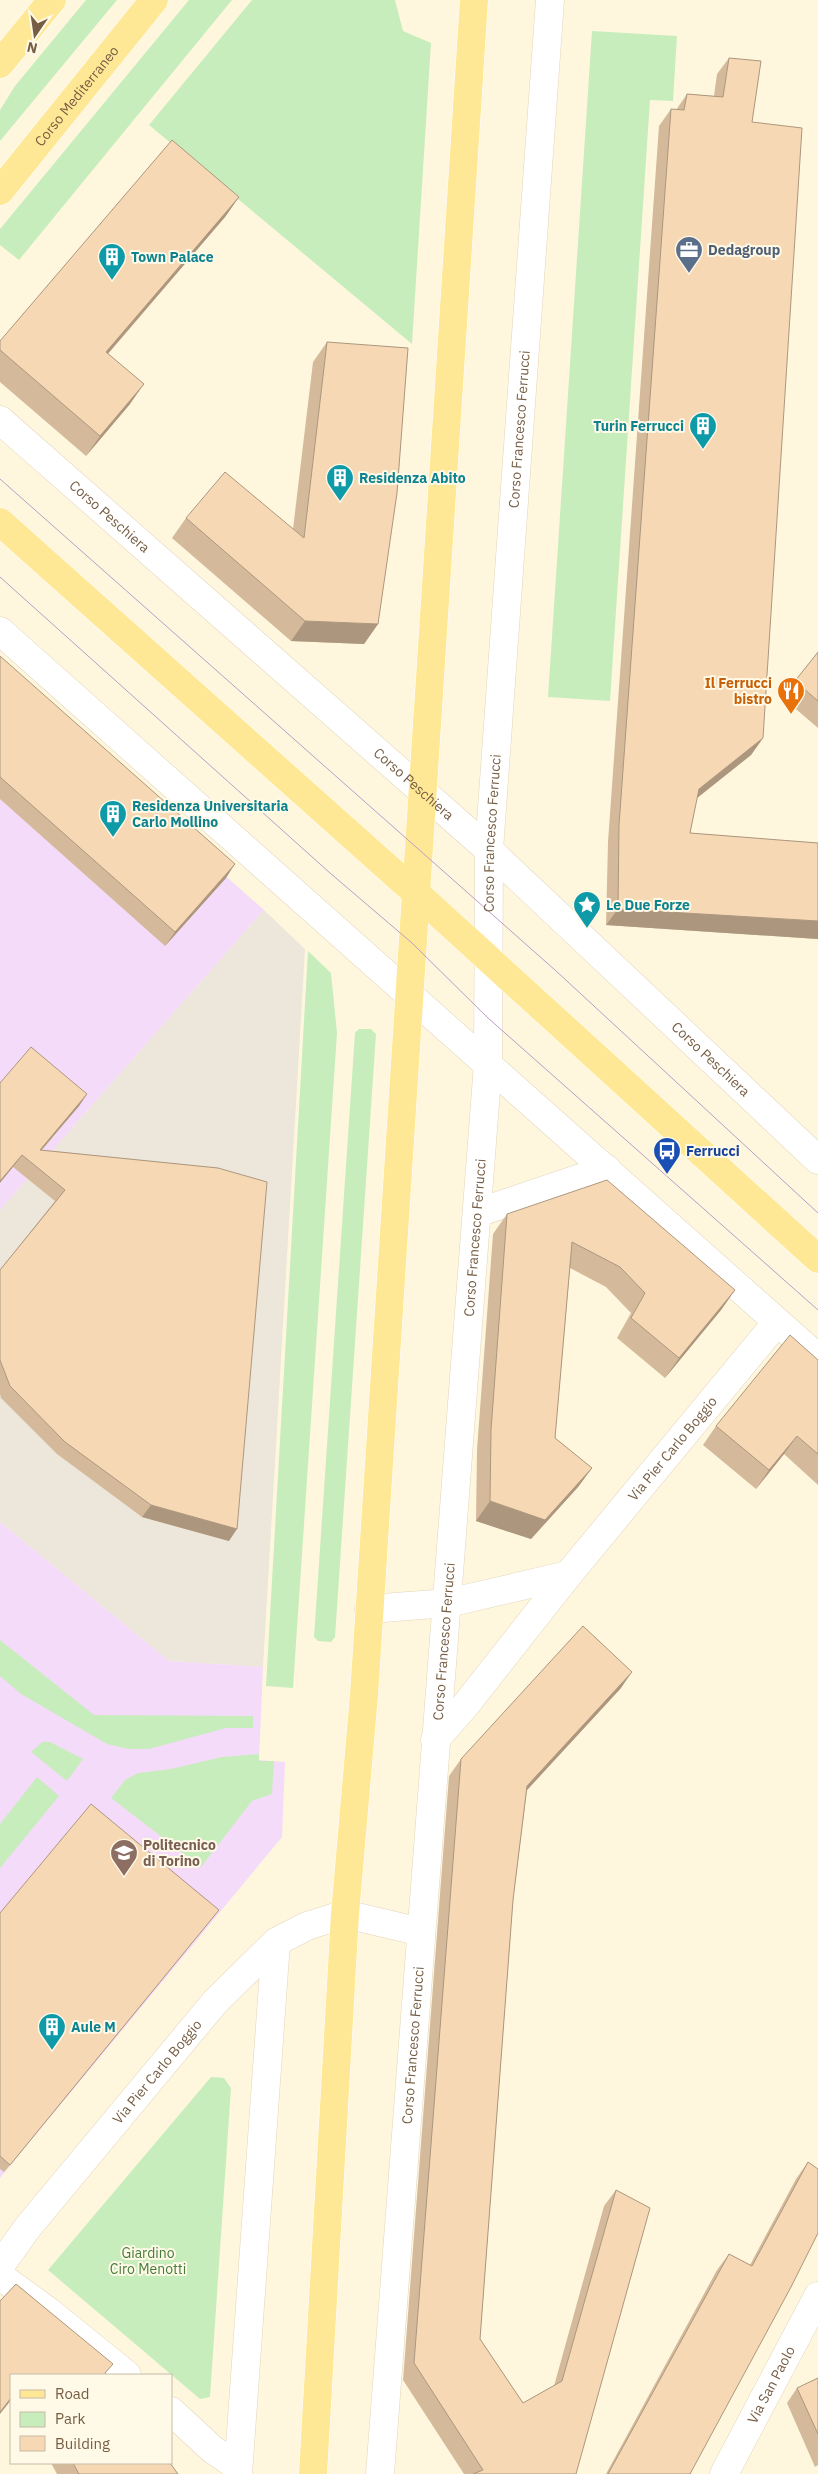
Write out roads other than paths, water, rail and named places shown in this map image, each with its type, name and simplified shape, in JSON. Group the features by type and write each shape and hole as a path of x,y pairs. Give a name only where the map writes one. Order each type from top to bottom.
{"main road":[{"path":"0,64 52,0"},
{"name":"Corso Mediterraneo","path":"0,191 154,0"},
{"path":"313,2474 345,1914 360,1746 474,0"},
{"path":"0,522 415,892 818,1259"}],"street":[{"name":"Corso Francesco Ferrucci","path":"380,2474 488,1064 489,850 550,0"},
{"name":"Corso Peschiera","path":"0,420 489,850 818,1160"},
{"path":"0,631 818,1358"},
{"path":"477,1213 607,1169"},
{"name":"Via Pier Carlo Boggio","path":"435,1740 464,1707 568,1575 777,1322"},
{"path":"369,1609 448,1603 568,1575"},
{"path":"345,1914 421,1932"},
{"name":"Via Pier Carlo Boggio","path":"0,2266 28,2227 215,2002 276,1942 307,1926 345,1914"},
{"path":"238,2471 276,1942"},
{"path":"0,2276 48,2311 127,2374"},
{"name":"Via San Paolo","path":"724,2474 818,2296"},
{"path":"172,2413 238,2471"}],"tram line":[{"path":"0,479 555,970 818,1213"},
{"path":"0,577 330,873 412,943 488,1018 818,1310"}],"place":[{"name":"Dedagroup","path":"689,274"},
{"name":"Town Palace","path":"112,281"},
{"name":"Turin Ferrucci","path":"703,450"},
{"name":"Residenza Abito","path":"340,502"},
{"name":"Il Ferrucci bistro","path":"791,715"},
{"name":"Residenza Universitaria Carlo Mollino","path":"113,838"},
{"name":"Le Due Forze","path":"587,929"},
{"name":"Ferrucci","path":"667,1175"},
{"name":"Politecnico di Torino","path":"124,1877"},
{"name":"Aule M","path":"52,2051"}],"park label":[{"name":"Giardino Ciro Menotti","path":"148,2262"}]}
